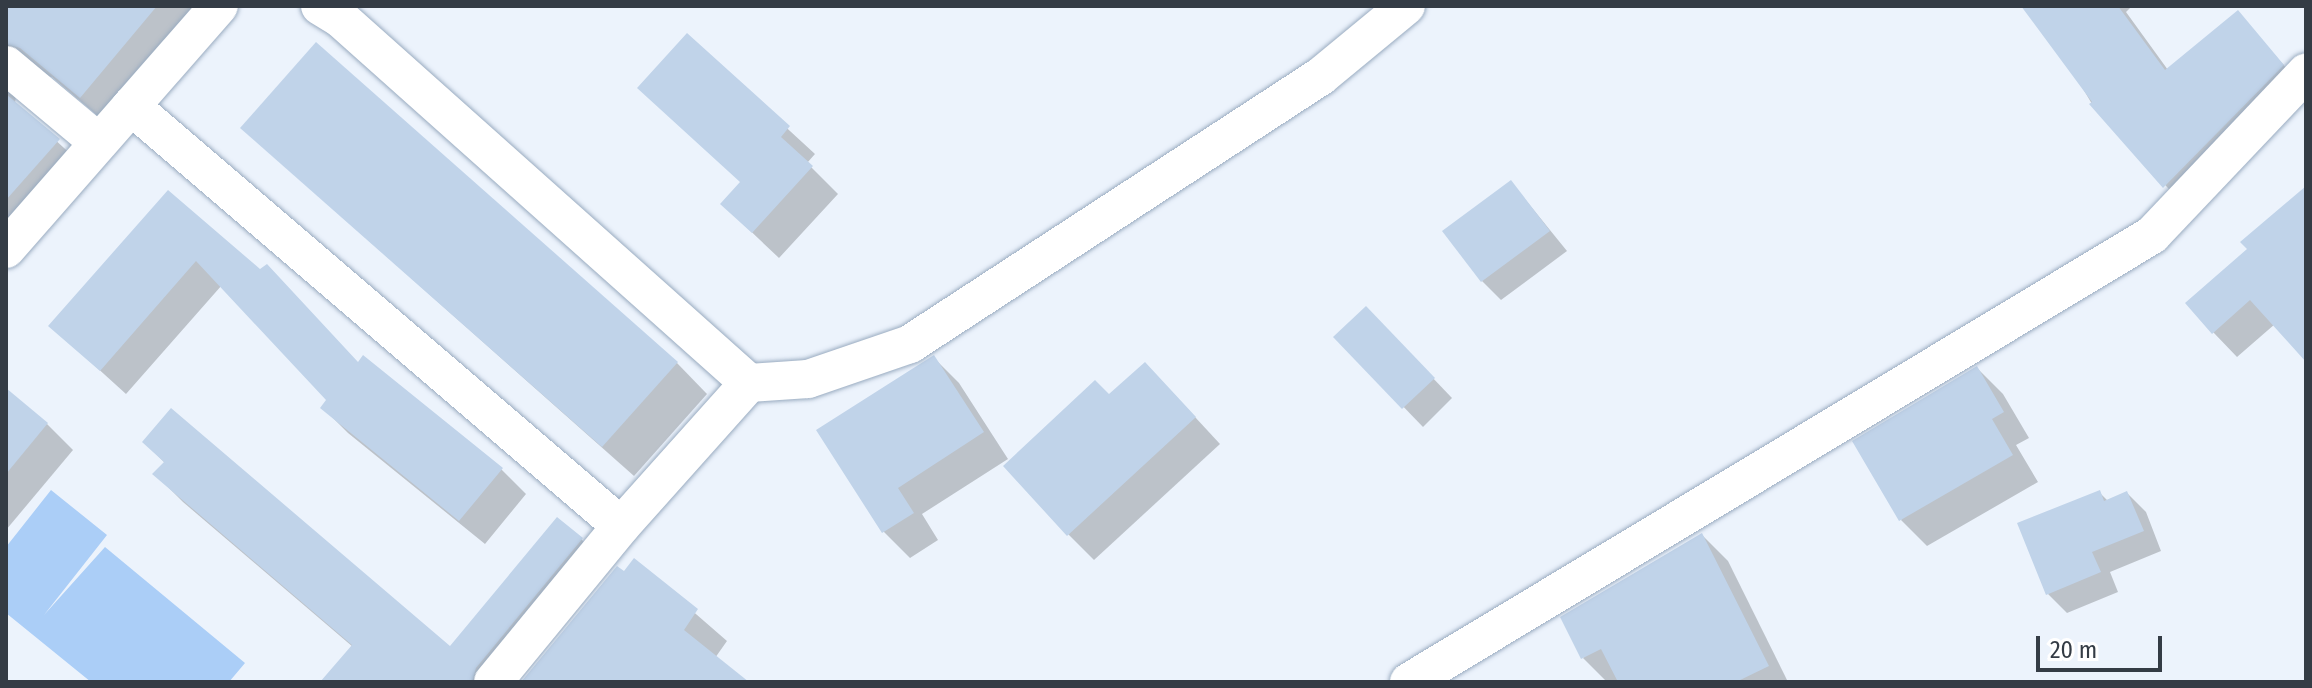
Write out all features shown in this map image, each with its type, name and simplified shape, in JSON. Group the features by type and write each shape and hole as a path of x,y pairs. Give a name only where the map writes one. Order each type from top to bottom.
{"street":[{"path":"6,249 219,6"},
{"path":"320,6 340,18 749,383"},
{"path":"493,682 621,526 749,383 808,379 910,344 1321,76 1406,6"},
{"path":"6,65 98,142"},
{"path":"1409,682 2152,235 2306,73"},
{"path":"131,106 621,526"}],"shaded area":[{"path":"51,490 107,535 44,615 105,547 245,663 229,682 91,682 6,613 6,547"}],"building":[{"path":"6,6 157,6 80,98 20,48 6,44"},
{"path":"2021,6 2118,6 2165,70 2238,10 2284,65 2163,188 2089,104 2092,102"},
{"path":"687,33 790,126 781,137 813,166 752,233 720,204 740,182 637,88"},
{"path":"316,42 678,362 602,447 240,128"},
{"path":"6,94 60,139 6,200"},
{"path":"1511,180 1550,231 1481,282 1442,231"},
{"path":"2306,186 2306,362 2250,300 2212,334 2185,303 2247,249 2240,242"},
{"path":"168,190 260,269 267,264 358,362 363,355 503,468 459,521 320,408 326,400 196,261 100,371 48,326"},
{"path":"1366,306 1435,378 1402,409 1333,337"},
{"path":"934,355 984,432 898,488 914,513 882,533 816,430"},
{"path":"1145,362 1196,417 1067,536 1003,466 1095,380 1109,394"},
{"path":"1977,366 2004,412 1992,419 2013,455 1899,521 1852,441"},
{"path":"6,388 48,423 6,474"},
{"path":"171,408 450,646 557,517 583,538 476,668 472,682 320,682 352,645 152,474 164,462 142,442"},
{"path":"2100,490 2104,501 2127,491 2144,531 2092,552 2101,572 2046,595 2017,523"},
{"path":"1702,533 1769,666 1736,682 1618,682 1601,649 1581,659 1560,617"},
{"path":"634,558 698,609 684,630 749,682 521,682 617,566 624,571"}]}
